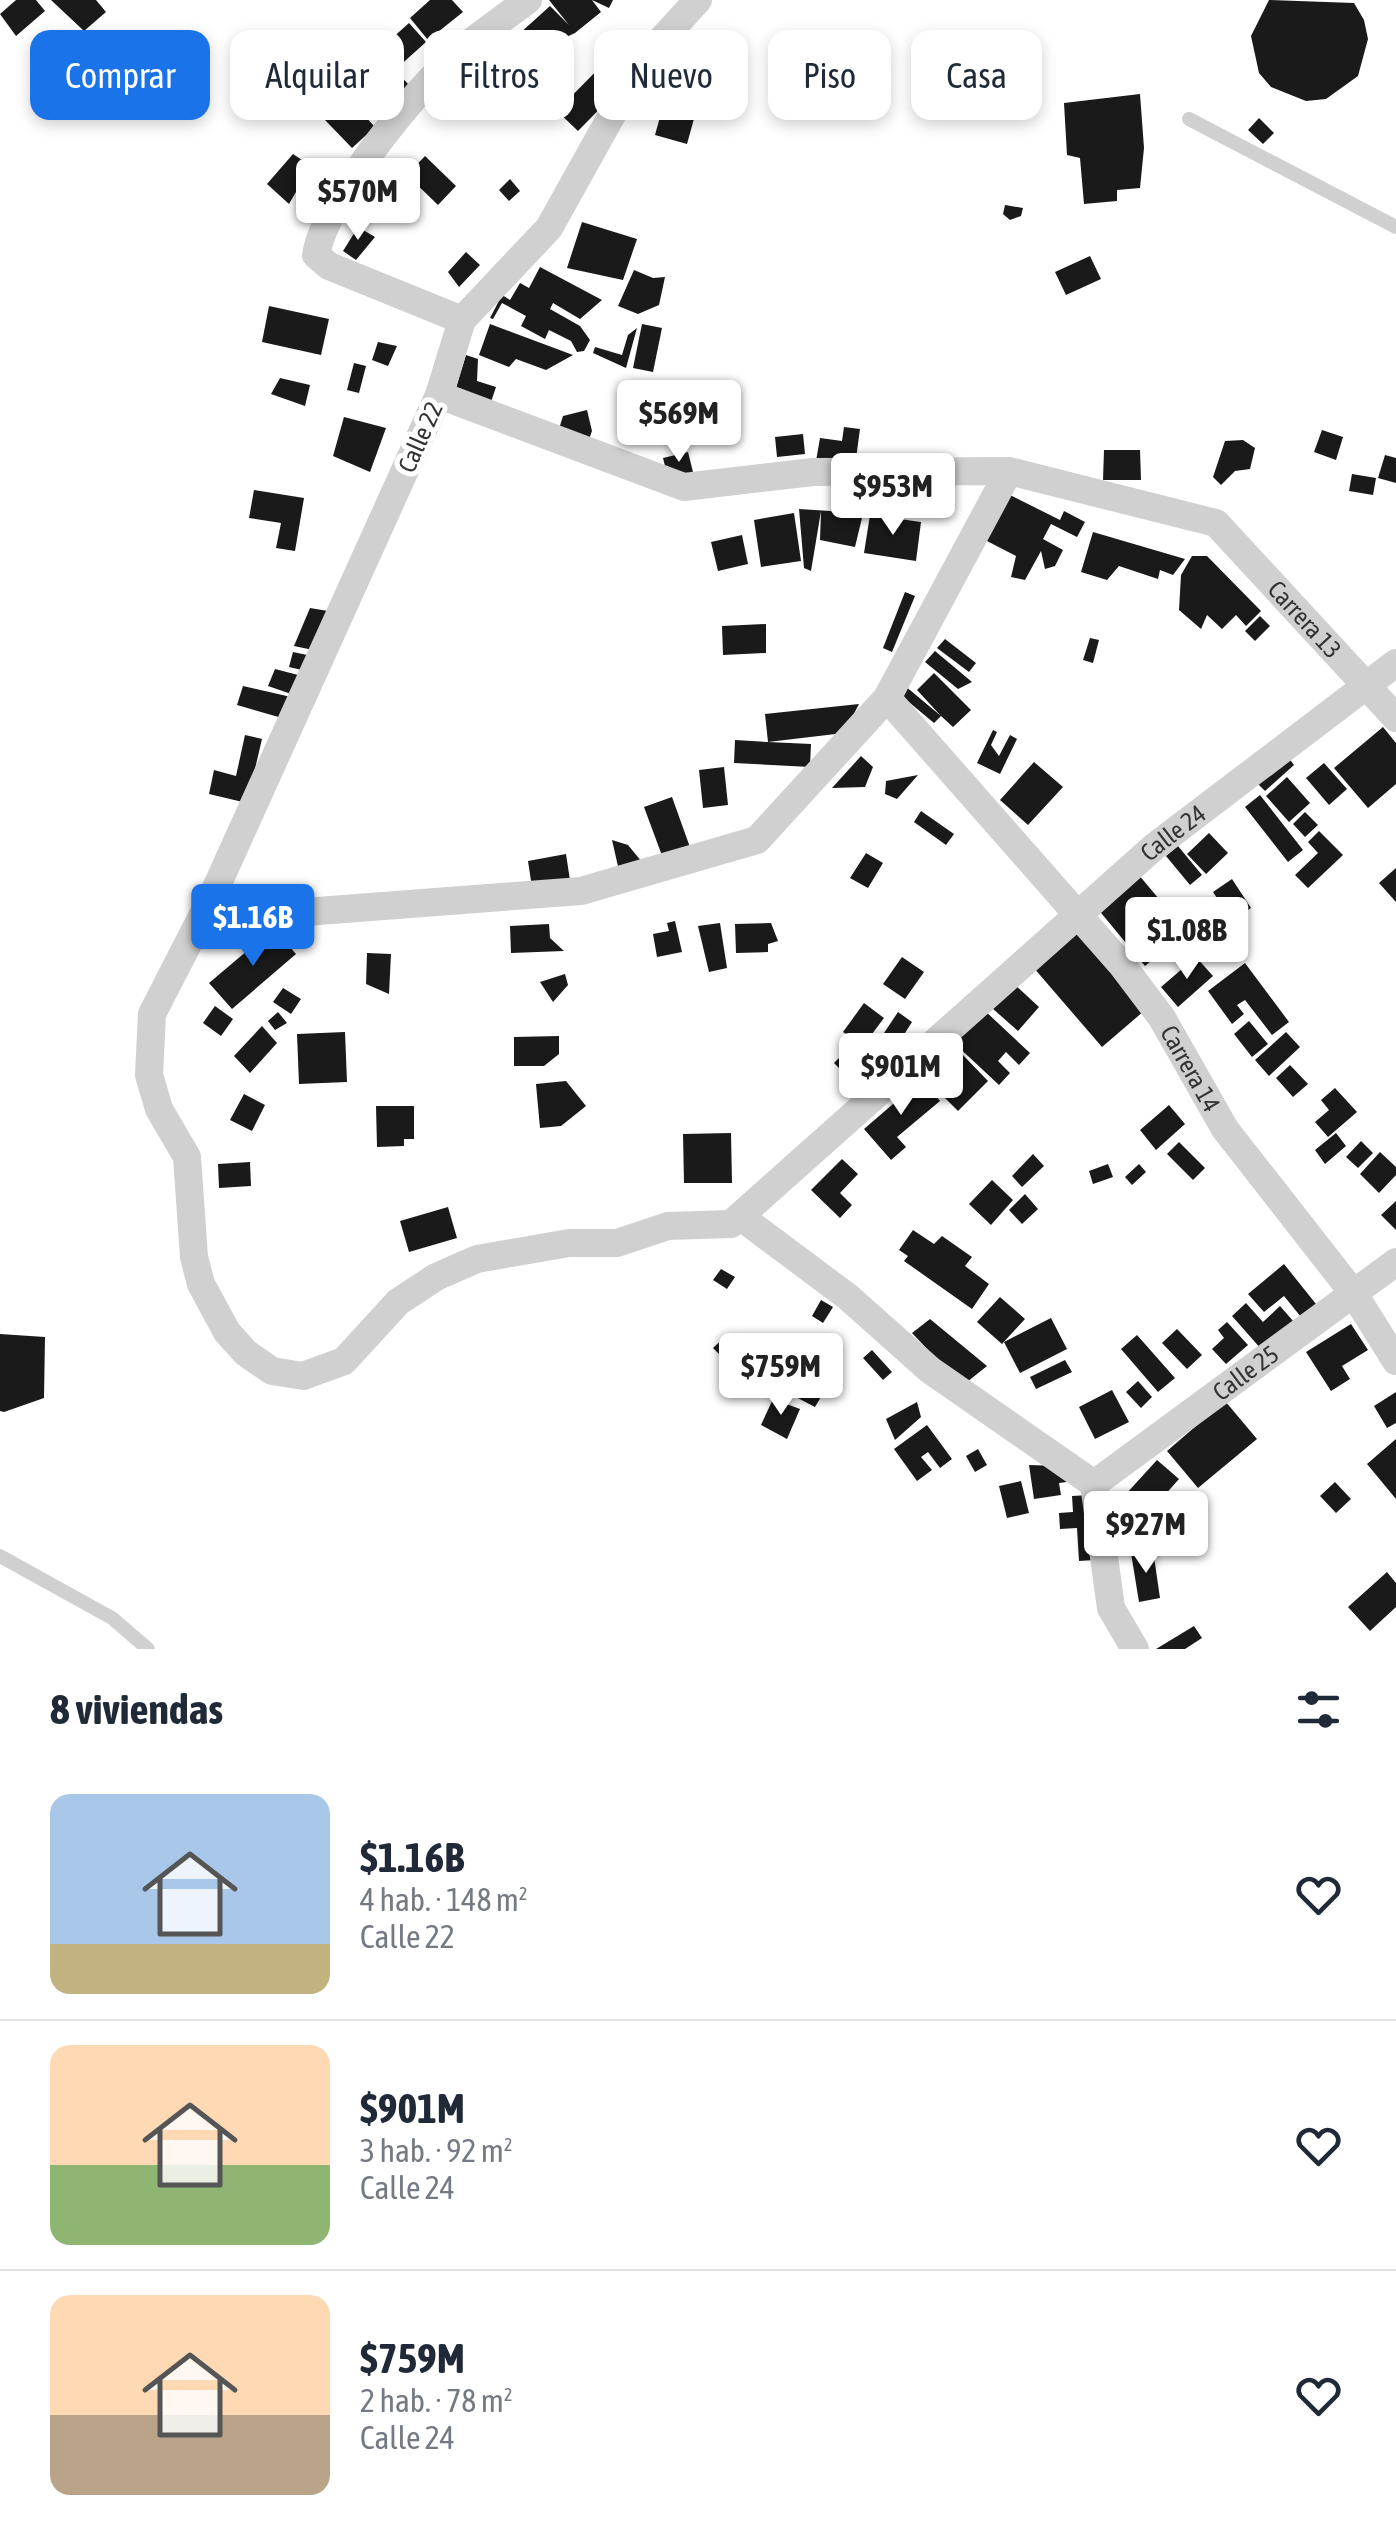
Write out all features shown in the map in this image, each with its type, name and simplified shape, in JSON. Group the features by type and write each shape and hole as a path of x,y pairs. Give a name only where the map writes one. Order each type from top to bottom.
{"street":[{"path":"462,320 329,266 316,255 318,238 352,175 457,53 528,0"},
{"name":"Calle 22","path":"698,0 642,61 550,228 462,320 439,396 203,914 152,1014 148,1075 159,1109 187,1157 194,1257 201,1284 227,1332 258,1364 288,1376 332,1369 355,1351 398,1302 436,1277 477,1259 569,1243 617,1244 668,1226 718,1227 741,1216"},
{"path":"203,914 226,918 581,891 757,840 886,698 1009,471 813,472 684,487 439,396"},
{"name":"Carrera 13","path":"1009,471 1216,523 1369,683 1396,718"},
{"name":"Calle 24","path":"741,1216 1154,846 1396,662"},
{"name":"Carrera 14","path":"886,698 1122,966 1162,1018 1225,1129 1354,1294 1396,1361"},
{"path":"741,1216 848,1297 930,1370 1094,1484 1112,1608 1136,1649"},
{"name":"Calle 25","path":"1094,1484 1396,1262"}],"lane":[{"path":"1189,120 1396,227"},
{"path":"0,1556 112,1618 148,1649"}],"building":[{"path":"16,0 36,0 45,11 16,36 0,14"},
{"path":"51,0 96,0 106,12 83,30"},
{"path":"430,0 452,0 463,12 440,30 424,30 424,35 410,18"},
{"path":"549,0 592,0 601,12 574,33 574,30 523,30 550,6 569,25"},
{"path":"592,0 613,0 609,8"},
{"path":"1269,0 1354,3 1364,20 1368,39 1358,76 1326,99 1306,101 1271,87 1259,73 1251,36"},
{"path":"409,23 424,40 404,62 404,30"},
{"path":"594,73 594,115 578,131 566,120 574,120 574,94"},
{"path":"1140,94 1144,148 1140,188 1117,190 1117,201 1084,204 1080,158 1067,155 1064,103"},
{"path":"1259,118 1274,133 1263,144 1248,130"},
{"path":"325,120 368,120 375,127 352,148"},
{"path":"659,120 694,120 687,144 655,135"},
{"path":"293,154 311,166 289,204 267,184"},
{"path":"425,156 456,186 438,205 407,175"},
{"path":"510,179 520,191 509,201 499,190"},
{"path":"1005,205 1023,208 1021,216 1010,220 1003,214"},
{"path":"582,222 637,239 623,280 567,268"},
{"path":"358,227 375,237 356,260 343,251"},
{"path":"466,252 480,265 459,287 448,272"},
{"path":"1090,256 1101,279 1066,295 1055,272"},
{"path":"540,267 602,300 580,319 553,303 550,309 580,326 590,340 584,351 577,352 571,341 549,330 545,339 521,326 526,316 502,303 490,318 502,295 510,300 520,283 529,288"},
{"path":"634,270 653,278 665,277 659,305 638,314 618,306"},
{"path":"269,306 329,319 321,355 262,342"},
{"path":"490,324 573,355 546,370 516,359 509,367 479,355"},
{"path":"642,324 662,328 653,372 633,368"},
{"path":"637,328 626,368 593,353 595,347 622,355 628,335"},
{"path":"378,342 397,346 388,366 372,360"},
{"path":"466,355 478,359 477,381 496,387 490,405 454,395"},
{"path":"354,363 366,366 359,393 347,390"},
{"path":"280,378 310,385 305,406 271,394"},
{"path":"587,410 592,431 588,442 558,432 563,416"},
{"path":"344,417 386,428 370,472 333,456"},
{"path":"844,427 860,429 855,466 816,461 820,438 842,441"},
{"path":"1322,430 1343,437 1336,460 1314,452"},
{"path":"803,434 805,454 777,457 775,437"},
{"path":"1243,440 1255,448 1250,469 1235,471 1221,485 1213,477 1225,441"},
{"path":"1104,450 1140,450 1141,480 1103,480"},
{"path":"688,452 694,476 667,474 663,458"},
{"path":"1385,455 1396,458 1396,483 1378,478"},
{"path":"1352,474 1376,478 1373,495 1349,491"},
{"path":"254,490 304,498 295,551 276,548 281,523 249,518"},
{"path":"1008,494 1060,520 1064,511 1085,522 1077,537 1051,524 1043,539 1063,550 1055,566 1045,569 1041,551 1025,580 1011,577 1016,556 985,540"},
{"path":"799,509 830,511 862,518 855,547 820,540 821,511 811,571 804,568"},
{"path":"794,513 801,561 761,567 754,520"},
{"path":"870,515 921,522 916,561 864,553"},
{"path":"1093,532 1185,559 1173,575 1160,570 1158,579 1119,566 1107,580 1081,572"},
{"path":"742,535 748,564 718,571 711,542"},
{"path":"1192,556 1207,556 1261,611 1246,626 1236,615 1222,629 1207,615 1201,629 1179,610 1181,575"},
{"path":"905,592 915,596 892,652 883,648"},
{"path":"310,608 328,611 313,650 294,646"},
{"path":"1260,616 1270,626 1255,641 1245,631"},
{"path":"766,624 766,653 723,655 722,626"},
{"path":"1090,638 1099,640 1093,663 1083,660"},
{"path":"945,639 976,663 969,672 937,648"},
{"path":"935,651 972,682 958,689 925,662"},
{"path":"293,652 312,656 306,671 289,667"},
{"path":"275,669 302,676 297,696 268,686"},
{"path":"934,673 971,710 953,727 917,690"},
{"path":"904,685 941,716 934,723 898,693"},
{"path":"243,686 291,697 282,718 237,705"},
{"path":"859,704 844,733 768,742 765,714"},
{"path":"1383,727 1396,743 1396,784 1368,808 1334,768"},
{"path":"993,730 997,732 991,745 999,756 1010,735 1017,739 1000,774 977,763"},
{"path":"245,735 262,739 247,803 209,794 214,770 236,776"},
{"path":"735,740 811,744 810,767 734,763"},
{"path":"861,756 873,767 865,787 832,788"},
{"path":"1288,757 1294,765 1265,791 1258,784"},
{"path":"1034,762 1063,787 1028,825 1000,800"},
{"path":"1324,763 1347,789 1329,805 1306,778"},
{"path":"724,767 728,805 703,808 699,770"},
{"path":"918,775 897,799 885,794 886,781"},
{"path":"1287,777 1310,803 1289,822 1266,796"},
{"path":"1260,795 1303,850 1288,862 1245,807"},
{"path":"672,797 691,850 664,861 644,807"},
{"path":"921,811 954,834 946,845 914,822"},
{"path":"1305,812 1318,825 1305,837 1293,824"},
{"path":"1319,831 1343,855 1308,888 1295,875 1318,853 1308,842"},
{"path":"1209,833 1228,853 1206,874 1187,854"},
{"path":"612,840 628,845 642,862 620,875"},
{"path":"1178,846 1202,875 1190,885 1166,856"},
{"path":"866,853 883,863 868,888 850,878"},
{"path":"566,854 571,887 533,894 528,861"},
{"path":"1396,868 1396,902 1379,883"},
{"path":"1138,874 1159,899 1149,908 1175,941 1145,966 1097,908"},
{"path":"1232,879 1251,908 1232,921 1213,892"},
{"path":"675,921 682,952 657,957 653,934 669,931 667,923"},
{"path":"720,923 727,968 709,972 698,926"},
{"path":"771,923 778,941 768,944 768,952 736,953 735,924"},
{"path":"549,924 550,938 564,951 511,953 510,926"},
{"path":"274,928 296,954 232,1009 209,983"},
{"path":"1074,930 1144,1011 1102,1047 1033,967"},
{"path":"1224,937 1237,951 1228,959 1215,945"},
{"path":"367,953 391,954 389,994 366,984"},
{"path":"902,957 924,972 905,999 883,984"},
{"path":"1196,957 1213,976 1178,1007 1161,987"},
{"path":"1245,963 1289,1022 1272,1035 1245,1000 1237,1005 1244,1014 1232,1024 1208,991"},
{"path":"565,974 568,985 553,1002 540,982"},
{"path":"1014,984 1039,1007 1018,1031 992,1008"},
{"path":"283,988 301,999 291,1014 273,1002"},
{"path":"864,1003 884,1018 863,1046 843,1032"},
{"path":"215,1006 233,1019 221,1036 203,1023"},
{"path":"983,1009 1030,1053 1019,1065 1006,1052 998,1061 1010,1073 999,1085 953,1042"},
{"path":"278,1012 287,1023 275,1030 268,1021"},
{"path":"898,1012 912,1022 889,1058 874,1048"},
{"path":"1249,1021 1268,1044 1252,1057 1234,1034"},
{"path":"262,1026 277,1043 250,1073 234,1056"},
{"path":"345,1032 347,1082 299,1084 297,1034"},
{"path":"1286,1032 1300,1047 1269,1076 1255,1060"},
{"path":"559,1036 559,1054 544,1066 514,1066 514,1037"},
{"path":"846,1051 854,1060 842,1071 834,1063"},
{"path":"960,1052 988,1081 958,1111 929,1082"},
{"path":"870,1055 881,1066 869,1077 858,1066"},
{"path":"1290,1065 1308,1084 1293,1097 1276,1078"},
{"path":"922,1079 940,1101 897,1137 906,1147 891,1160 864,1129"},
{"path":"566,1081 586,1106 561,1126 540,1128 536,1084"},
{"path":"1335,1088 1357,1112 1328,1137 1315,1122 1329,1110 1321,1100"},
{"path":"244,1094 265,1105 252,1131 230,1120"},
{"path":"1169,1105 1185,1124 1156,1150 1140,1130"},
{"path":"376,1106 414,1106 414,1139 404,1139 404,1146 377,1147"},
{"path":"731,1133 732,1183 684,1183 683,1134"},
{"path":"1336,1133 1346,1146 1325,1164 1315,1150"},
{"path":"1361,1141 1373,1153 1358,1168 1346,1157"},
{"path":"1179,1142 1205,1168 1193,1180 1167,1154"},
{"path":"1380,1152 1396,1167 1396,1175 1379,1193 1360,1174"},
{"path":"1033,1154 1044,1166 1022,1187 1012,1176"},
{"path":"842,1159 858,1174 840,1193 852,1205 840,1218 811,1190"},
{"path":"250,1162 251,1186 219,1188 218,1164"},
{"path":"1108,1164 1113,1177 1093,1184 1089,1171"},
{"path":"1139,1164 1146,1172 1132,1185 1125,1177"},
{"path":"992,1180 1013,1200 991,1225 969,1204"},
{"path":"1025,1194 1038,1209 1022,1224 1009,1210"},
{"path":"1396,1201 1396,1230 1381,1215"},
{"path":"448,1207 457,1238 409,1252 400,1221"},
{"path":"913,1230 934,1244 942,1236 972,1257 965,1266 989,1284 972,1309 904,1261 908,1256 899,1250"},
{"path":"1284,1264 1316,1304 1301,1317 1284,1296 1264,1312 1248,1294"},
{"path":"721,1269 735,1277 727,1289 713,1280"},
{"path":"1000,1297 1025,1319 1002,1344 977,1322"},
{"path":"821,1300 833,1307 823,1323 812,1316"},
{"path":"1246,1303 1263,1322 1280,1306 1294,1322 1262,1350 1232,1316"},
{"path":"1051,1318 1067,1349 1020,1373 1004,1342"},
{"path":"930,1319 987,1366 962,1386 912,1333"},
{"path":"1227,1322 1248,1345 1226,1364 1212,1349 1224,1338 1218,1330"},
{"path":"1351,1324 1368,1350 1342,1366 1350,1379 1331,1391 1306,1352"},
{"path":"1177,1329 1202,1355 1187,1369 1162,1343"},
{"path":"0,1334 45,1337 44,1398 4,1412 0,1411"},
{"path":"1137,1335 1175,1378 1158,1392 1121,1349"},
{"path":"726,1336 739,1350 726,1361 713,1348"},
{"path":"872,1350 892,1372 883,1380 863,1358"},
{"path":"1065,1360 1072,1372 1036,1389 1030,1377"},
{"path":"805,1372 828,1385 815,1407 792,1395"},
{"path":"1138,1381 1152,1397 1141,1408 1126,1392"},
{"path":"1112,1390 1129,1422 1095,1439 1079,1407"},
{"path":"1396,1392 1396,1423 1387,1428 1374,1406"},
{"path":"773,1399 800,1409 787,1439 761,1425"},
{"path":"1225,1401 1257,1439 1198,1488 1167,1451"},
{"path":"917,1402 921,1417 895,1440 886,1419"},
{"path":"927,1425 952,1459 940,1468 928,1452 921,1457 932,1470 917,1481 894,1449"},
{"path":"1396,1439 1396,1499 1367,1464"},
{"path":"978,1449 987,1465 975,1472 966,1456"},
{"path":"1157,1460 1179,1479 1148,1514 1126,1494"},
{"path":"1029,1465 1061,1466 1067,1482 1059,1483 1061,1495 1034,1499"},
{"path":"1021,1481 1029,1513 1007,1518 999,1486"},
{"path":"1335,1482 1351,1499 1336,1513 1320,1496"},
{"path":"1090,1495 1094,1560 1079,1561 1077,1528 1060,1529 1059,1513 1073,1512 1072,1496"},
{"path":"1153,1550 1160,1598 1139,1602 1131,1553"},
{"path":"1387,1572 1396,1583 1396,1607 1370,1631 1348,1607"},
{"path":"1194,1626 1202,1638 1185,1649 1156,1649"}]}
